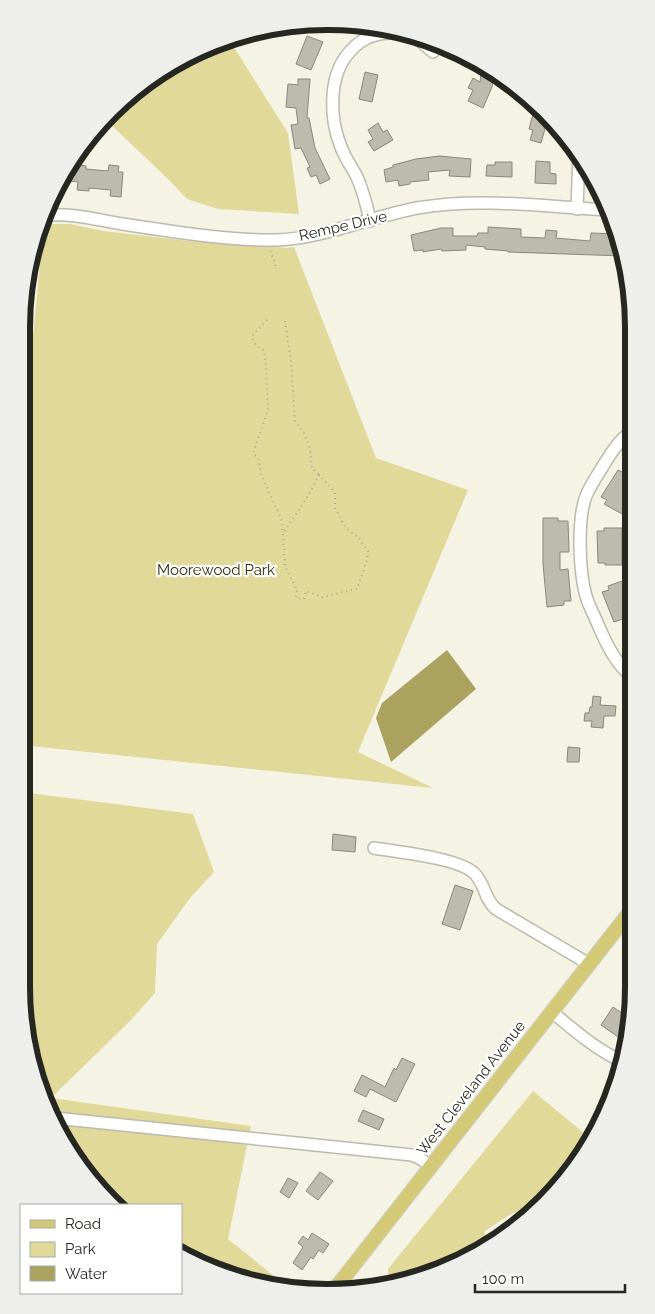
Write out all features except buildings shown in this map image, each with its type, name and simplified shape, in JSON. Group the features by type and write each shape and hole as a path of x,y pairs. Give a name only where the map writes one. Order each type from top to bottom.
{"main road":[{"name":"West Cleveland Avenue","path":"339,1283 625,918"}],"street":[{"path":"370,221 358,179 338,138 333,110 334,87 338,70 343,60 355,46 374,34"},
{"path":"427,48 432,52"},
{"path":"577,209 578,168"},
{"name":"Rempe Drive","path":"53,214 175,231 278,240 325,233 416,208 461,203 600,210"},
{"path":"625,437 610,455 586,496 581,519 580,552 586,599 602,635 625,672"},
{"path":"374,848 464,866 474,873 482,884 489,903 496,909 589,964"},
{"path":"552,1012 577,1033 616,1059"},
{"path":"61,1119 412,1155 421,1158 431,1167"}],"path":[{"path":"270,251 276,270"},
{"path":"267,320 252,336 256,346 264,350 268,410 253,453 259,460 260,474 282,521 285,566 297,590 296,598 304,598 306,591 322,597 357,589 367,560 368,551 358,537 346,528 335,508 335,492 312,468 310,449 304,433 295,421 290,354 285,321"},
{"path":"284,532 308,496 319,475"}],"green space":[{"path":"233,46 288,133 299,214 218,209 187,199 110,124 146,91 162,80 196,61"},
{"name":"Moorewood Park","path":"49,224 70,224 103,231 189,241 294,247 376,458 468,490 358,752 433,788 30,746 30,367 42,245"},
{"path":"30,793 193,814 214,872 190,898 157,944 155,993 130,1021 52,1097 40,1063 31,1006"},
{"path":"533,1091 585,1134 564,1168 538,1197 525,1209 511,1214 485,1231 484,1239 441,1261 404,1274 389,1277 388,1269"},
{"path":"52,1098 251,1126 228,1239 278,1279 232,1268 182,1246 182,1204 125,1204 91,1168 80,1152"}],"water":[{"path":"447,650 476,689 391,762 376,718 382,703"}]}
